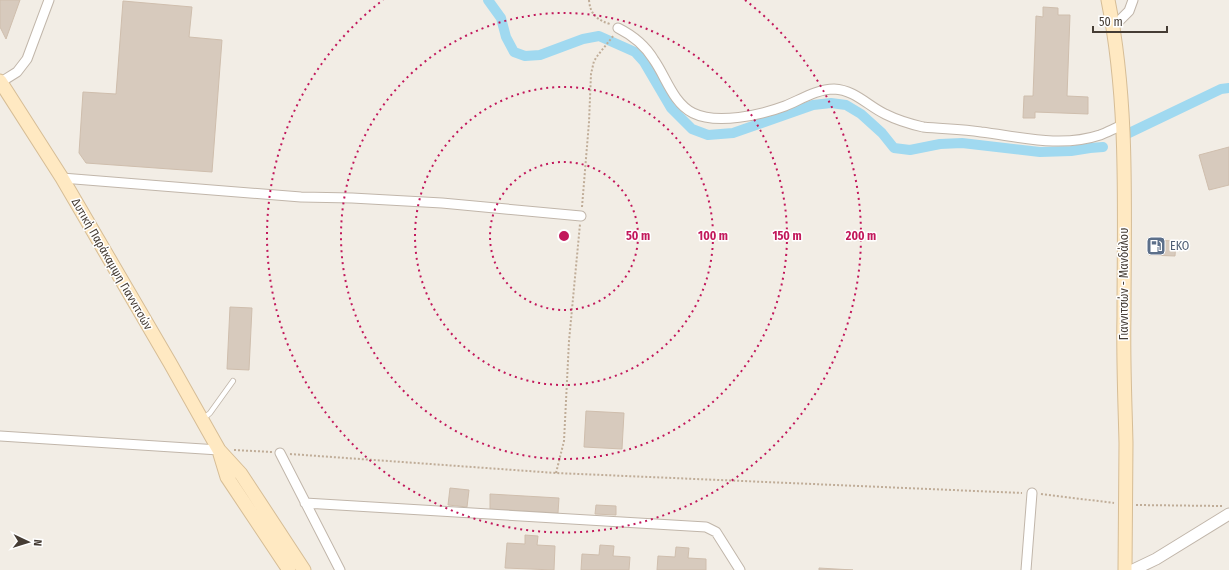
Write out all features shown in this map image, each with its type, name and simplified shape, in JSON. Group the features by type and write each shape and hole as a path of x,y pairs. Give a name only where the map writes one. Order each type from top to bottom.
{"main road":[{"name":"Γιαννιτσών - Μανδάλου","path":"1108,0 1114,26 1121,82 1123,124 1126,504 1125,570"},
{"name":"Δυτική Παράκαμψη Γιαννιτσών","path":"1,81 62,178 219,450 241,474 304,570"},
{"name":"Δυτική Παράκαμψη Γιαννιτσών","path":"219,450 226,478 289,570"}],"street":[{"path":"1,81 17,72 27,59 49,0"},
{"path":"1114,26 1129,11 1133,0"},
{"path":"618,28 632,35 644,46 654,59 672,91 686,108 698,116 707,118 728,118 756,114 783,106 816,93 833,89 854,95 885,114 923,127 980,132 1056,142 1093,137 1123,124"},
{"path":"62,178 301,197 442,203 581,216"},
{"path":"0,436 219,450"},
{"path":"280,453 340,570"},
{"path":"1026,570 1032,493"},
{"path":"305,503 706,528 716,532 740,570"},
{"path":"1133,570 1156,559 1229,514"}],"lane":[{"path":"202,420 210,413 233,381"}],"path":[{"path":"556,473 564,441 569,348 589,130 590,74 594,61 611,40 618,28 595,17 591,11 589,0"},
{"path":"219,450 556,473 1032,493 1126,504 1229,506"}],"building":[{"path":"0,0 20,0 6,39 0,27"},
{"path":"123,1 192,7 189,37 222,40 212,172 86,163 79,153 83,92 116,94"},
{"path":"1043,7 1058,8 1058,15 1070,15 1067,96 1088,97 1088,114 1035,112 1035,118 1023,118 1024,96 1033,96 1036,16 1043,17"},
{"path":"1229,147 1229,185 1209,190 1199,155"},
{"path":"1150,240 1176,241 1175,256 1149,255"},
{"path":"230,307 252,308 249,370 227,369"},
{"path":"586,411 624,413 622,449 584,447"},
{"path":"450,488 469,490 467,507 448,505"},
{"path":"490,494 559,498 558,513 490,509"},
{"path":"596,505 616,506 616,515 595,514"},
{"path":"525,535 538,536 537,545 555,546 554,570 505,568 507,543 525,544"},
{"path":"600,545 614,546 613,556 630,557 629,570 581,570 582,554 599,555"},
{"path":"676,547 689,548 688,558 706,559 706,570 657,570 658,556 675,557"},
{"path":"819,568 853,570 819,570"}],"waterway":[{"path":"488,0 501,18 506,37 514,52 525,56 540,55 583,39 599,36 635,52 644,62 671,108 692,129 708,135 733,133 813,105 831,103 846,105 861,114 882,133 894,148 910,150 940,144 962,143 1040,152 1071,151 1103,147"},
{"path":"1127,134 1221,89 1229,88"}],"place":[{"name":"EKO","path":"1156,246"}]}
